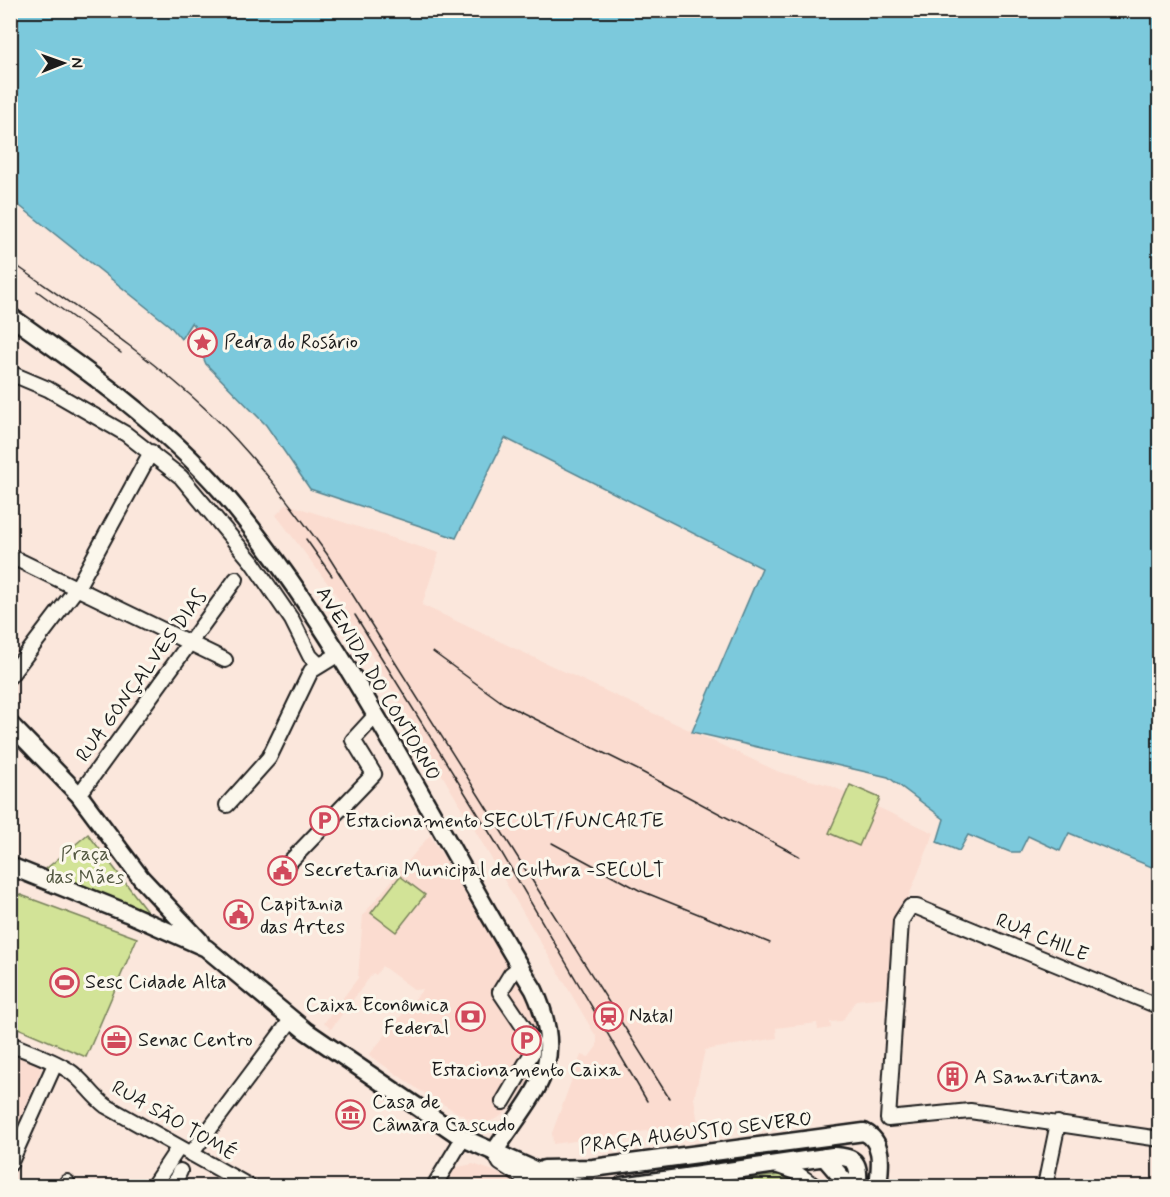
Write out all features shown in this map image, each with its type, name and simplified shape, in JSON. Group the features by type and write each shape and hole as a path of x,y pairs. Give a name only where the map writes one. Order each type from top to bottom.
{"main road":[{"name":"AVENIDA DO CONTORNO","path":"10,316 169,438 222,492 269,549 375,716 545,1014 549,1050 541,1083 494,1152"},
{"path":"10,724 79,795 141,878 206,948 291,1020 463,1138 564,1183 581,1186"},
{"path":"10,867 127,913 206,948"},
{"path":"864,1132 877,1143 878,1186"},
{"name":"PRAÇA AUGUSTO SEVERO","path":"534,1169 593,1168 864,1132"},
{"path":"824,1157 849,1186"},
{"name":"PRAÇA AUGUSTO SEVERO","path":"622,1186 683,1181 824,1157 852,1158 859,1172 858,1186"}],"street":[{"path":"10,373 48,389 126,434 181,477 233,536 275,593 310,656 319,665"},
{"path":"10,676 77,588 151,452"},
{"path":"10,556 225,660"},
{"name":"RUA GONÇALVES DIAS","path":"79,795 236,579"},
{"path":"227,805 269,758 283,733 304,682 319,665 337,655"},
{"path":"280,872 374,774 352,740 375,716"},
{"name":"RUA CHILE","path":"888,1119 901,921 910,907 917,907 1160,1007"},
{"path":"503,1102 532,1053 533,1046 532,1037 500,993 511,974 520,967"},
{"path":"153,1186 291,1020"},
{"name":"RUA SÃO TOMÉ","path":"10,1044 74,1074 118,1120 185,1150 249,1186"},
{"path":"10,1164 55,1064"},
{"path":"888,1119 970,1111 1160,1138"},
{"name":"PRAÇA AUGUSTO SEVERO","path":"864,1132 878,1128 888,1119"},
{"path":"1045,1186 1058,1124"},
{"path":"434,1186 463,1138"},
{"path":"494,1152 500,1163 536,1186"},
{"name":"PRAÇA AUGUSTO SEVERO","path":"774,1164 795,1172 815,1186"},
{"path":"172,1186 180,1171"}],"shaded area":[{"path":"287,504 439,553 422,605 779,772 829,785 934,833 893,936 887,997 856,1000 842,1021 830,1022 831,1028 818,1030 817,1023 776,1028 777,1038 705,1050 694,1098 698,1124 553,1144 552,1133 581,1055 589,1057 597,1046 597,1038 335,593 276,515"},
{"name":"Caixa Econômica Federal","path":"430,835 537,1010 541,1022 540,1055 534,1073 508,1110 488,1122 472,1120 458,1113 419,1090 369,1055 423,989 415,990 382,966 376,975 373,973 331,1029 324,1023 358,978 363,915"},
{"path":"11,1052 43,1065 11,1142"},
{"path":"473,1164 523,1186 439,1186 448,1169"}],"green space":[{"path":"850,785 880,798 859,846 829,833"},
{"name":"Praça das Mães","path":"88,834 147,911 41,873"},
{"path":"400,876 425,895 396,932 371,913"},
{"name":"Sesc Cidade Alta","path":"10,891 137,938 86,1057 11,1025"},
{"path":"780,1175 806,1186 692,1186"}],"water":[{"path":"10,11 1159,11 1159,870 1069,833 1060,851 1028,836 1020,852 1010,852 968,835 959,851 937,842 944,819 888,777 692,732 762,568 505,438 456,538 310,489 266,425 206,364 203,357 213,343 191,323 181,339 170,326 11,199"}],"tram line":[{"path":"10,261 113,334 187,392 242,446 286,499 327,554 669,1098"},
{"path":"37,291 121,353"},
{"path":"306,539 332,576"},
{"path":"355,615 496,843 647,1101"},
{"path":"433,652 503,703 638,770 799,856"},
{"path":"552,843 639,890 770,943"}],"place":[{"name":"Pedra do Rosário","path":"203,342"},
{"name":"Estacionamento SECULT/FUNCARTE","path":"324,821"},
{"name":"Secretaria Municipal de Cultura -SECULT","path":"283,870"},
{"name":"Capitania das Artes","path":"239,915"},
{"name":"Sesc Cidade Alta","path":"64,982"},
{"name":"Caixa Econômica Federal","path":"470,1016"},
{"name":"Natal","path":"608,1016"},
{"name":"Senac Centro","path":"117,1040"},
{"name":"Estacionamento Caixa","path":"526,1040"},
{"name":"A Samaritana","path":"953,1077"},
{"name":"Casa de Câmara Cascudo","path":"351,1114"}]}
